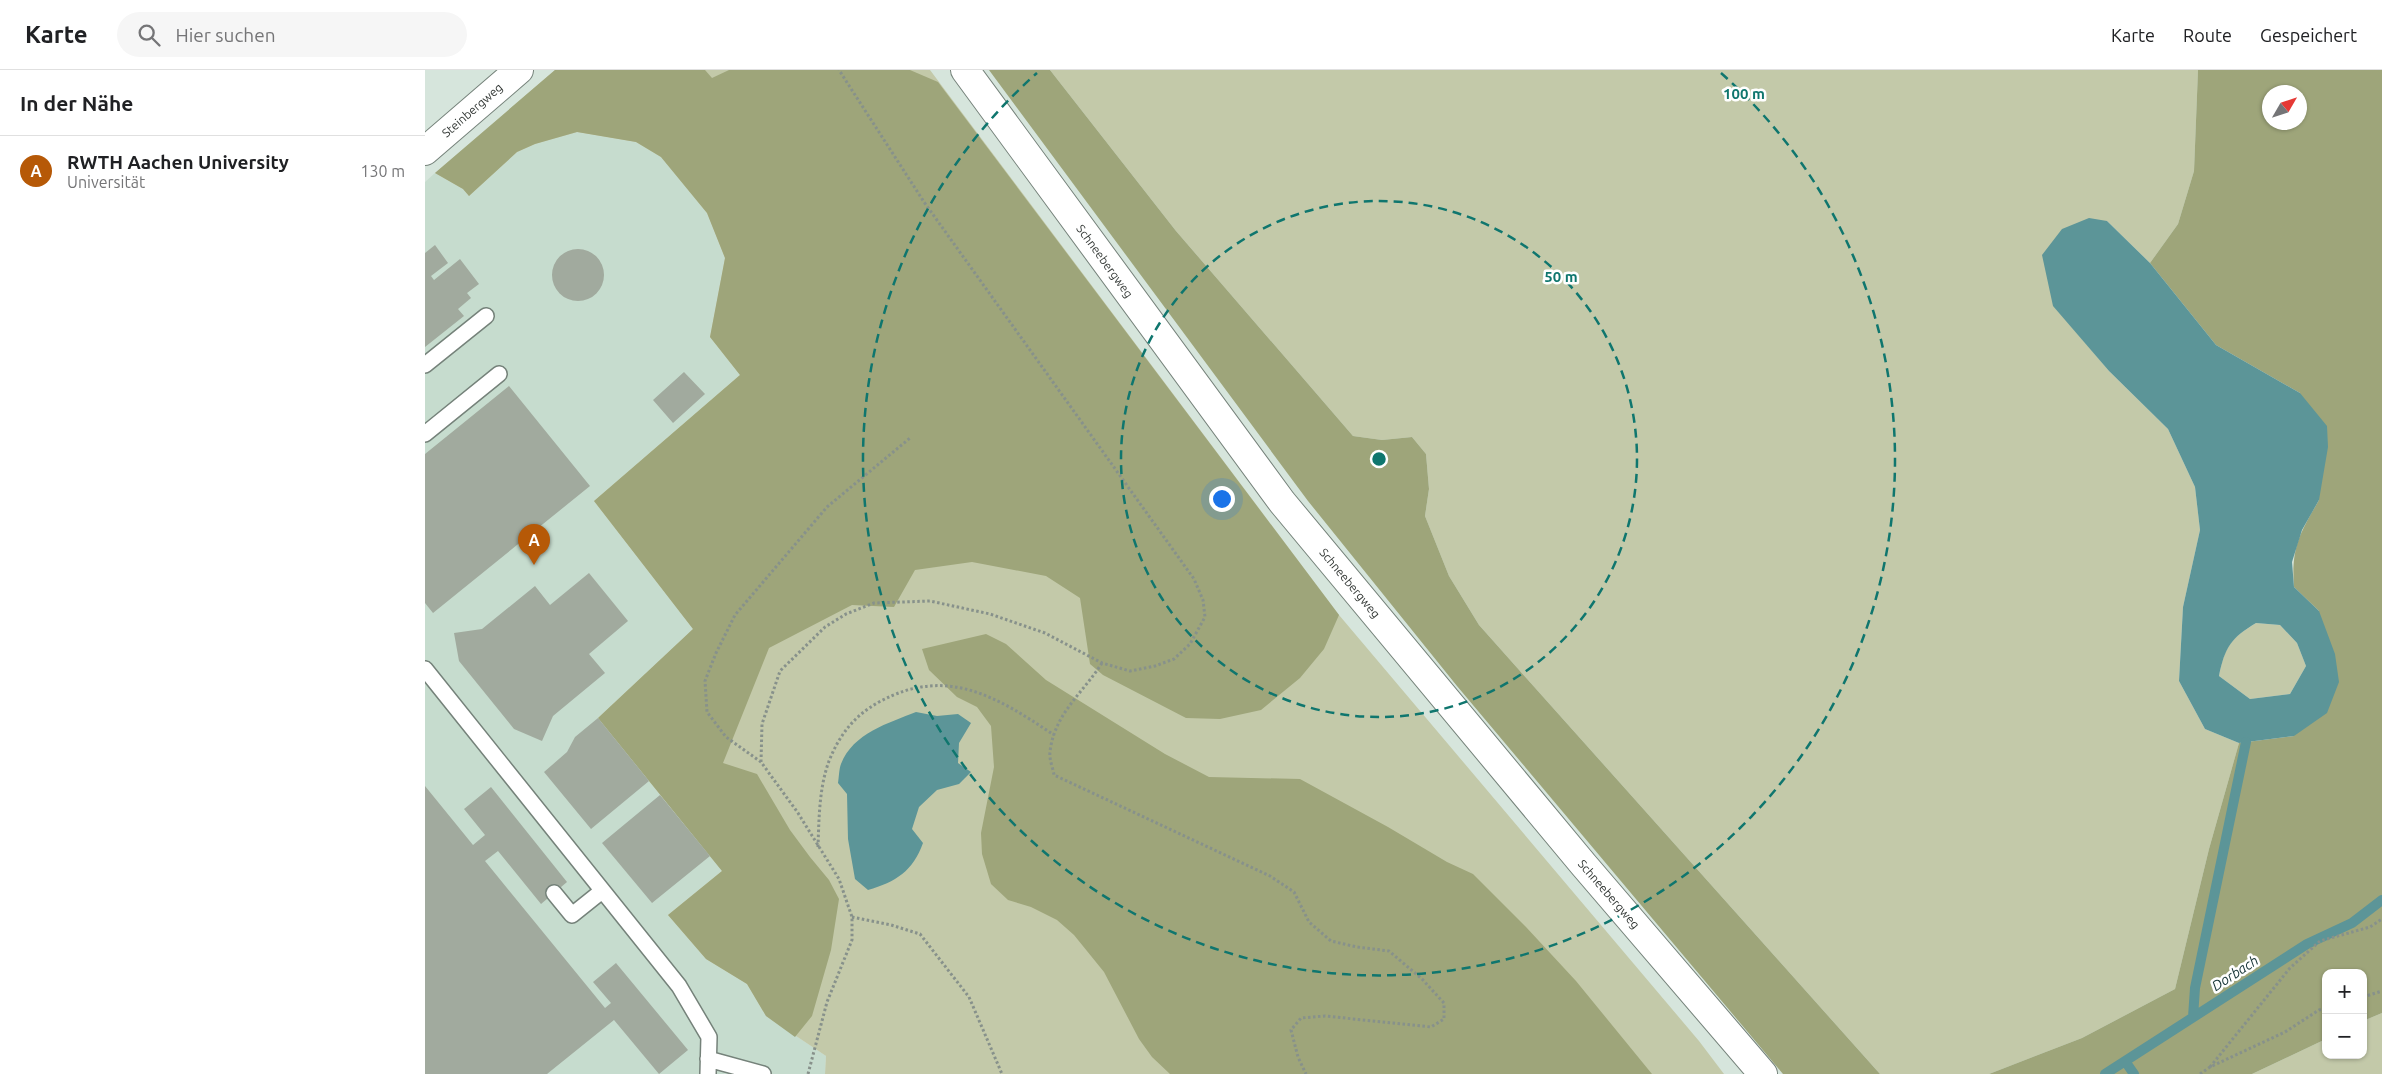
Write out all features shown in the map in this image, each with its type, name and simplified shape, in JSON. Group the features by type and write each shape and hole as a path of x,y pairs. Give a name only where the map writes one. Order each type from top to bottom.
{"street":[{"name":"Steinbergweg","path":"425,151 519,70"},
{"name":"Schneebergweg","path":"965,70 1282,502 1583,864 1763,1074"}],"lane":[{"path":"425,365 486,316"},
{"path":"425,434 499,374"},
{"path":"425,669 679,986 709,1037 708,1067 763,1074"},
{"path":"554,893 572,915 603,891"}],"path":[{"path":"761,762 762,724 779,671 825,627 846,614 874,603 930,601 989,614 1045,633 1102,663 1130,671 1155,666 1174,659 1190,644 1205,617 1203,600 1194,579 924,202 839,70"},
{"path":"808,1074 827,1002 851,940 852,917 839,880 798,814 761,762 726,737 707,712 705,681 715,652 735,615 827,507 910,438"},
{"path":"1102,663 1093,677 1079,690 1064,711 1054,735 1049,754 1055,775 1270,876 1294,892 1309,922 1331,941 1389,951 1422,979 1444,1003 1444,1019 1431,1028 1325,1016 1301,1018 1291,1030 1298,1057 1306,1074"},
{"path":"818,848 820,800 829,762 847,725 874,705 896,692 941,684 961,688 1010,705 1054,735"},
{"path":"852,917 891,925 920,934 969,997 1003,1074"},
{"path":"2211,1066 2290,968 2320,941 2370,927 2382,919"},
{"path":"2367,996 2382,991"},
{"path":"2200,1074 2211,1066 2285,1032 2322,1009"}],"shaded area":[{"path":"555,70 930,70 1339,615 1699,1041 1724,1074 825,1074 826,1056 766,1016 747,984 706,959 668,915 722,871 598,718 693,629 594,501 740,375 710,337 725,258 707,213 661,157 636,142 577,132 535,144 517,152 469,196 463,189 435,173"},
{"path":"1050,70 2198,70 2194,171 2178,224 2150,263 2107,221 2054,306 2109,371 2168,429 2195,487 2200,530 2183,607 2179,681 2205,729 2239,743 2209,849 2175,989 2082,1038 1989,1074 1880,1074 1479,625 1449,576 1425,516 1429,489 1426,454 1412,437 1382,440 1353,436 1176,231"},
{"path":"576,132 636,142 662,157 707,213 725,258 710,337 740,375 594,501 693,629 598,718 722,871 668,915 706,959 747,984 766,1016 826,1056 825,1074 425,1074 425,182 435,173 463,189 469,196 517,152 535,144"},
{"path":"2256,623 2280,625 2297,643 2306,666 2290,694 2250,699 2219,676 2226,650 2230,644"},
{"path":"2382,1013 2382,1074 2252,1074 2322,1041 2322,1059 2367,1059 2367,1019"}],"green space":[{"path":"555,70 705,70 712,78 729,70 910,70 938,82 1339,615 1324,649 1300,678 1261,710 1220,719 1186,718 1103,675 1090,664 1080,598 1046,576 972,562 915,570 894,607 852,605 769,648 723,763 757,774 790,830 829,880 839,899 831,950 812,1016 795,1037 766,1016 747,984 706,959 668,915 722,871 598,718 693,629 594,501 740,375 710,337 725,258 707,213 661,157 636,142 577,132 535,144 517,152 469,196 463,189 435,173"},
{"path":"989,70 1050,70 1176,231 1353,436 1382,440 1412,437 1426,454 1429,489 1425,516 1449,576 1479,625 1880,1074 1783,1074 1457,686 1308,501"},
{"path":"2198,70 2382,70 2382,1013 2367,1019 2367,969 2322,969 2322,1041 2252,1074 1989,1074 2082,1038 2175,989 2209,849 2239,743 2294,736 2319,611 2294,587 2294,561 2298,541 2319,500 2300,393 2216,345 2150,263 2178,224 2194,171"},
{"path":"986,634 1006,644 1046,680 1165,754 1209,777 1300,779 1447,862 1473,874 1576,981 1652,1074 1170,1074 1152,1057 1139,1039 1104,972 1074,935 1057,920 1031,907 1008,900 991,884 982,854 981,833 994,767 991,726 977,707 957,697 929,670 922,649"}],"water":[{"path":"2089,218 2107,221 2150,263 2216,345 2300,393 2327,426 2328,447 2319,500 2302,530 2292,562 2294,587 2319,611 2335,654 2339,682 2327,713 2294,736 2239,743 2205,729 2179,681 2183,607 2200,530 2195,487 2168,429 2109,371 2053,306 2042,255 2062,229","holes":["2256,623 2280,625 2297,643 2306,666 2290,694 2250,699 2219,676 2227,650 2235,639"]},
{"path":"916,712 937,716 958,714 971,723 959,743 958,763 971,772 959,784 937,790 919,807 912,829 923,843 909,868 895,879 868,890 855,879 848,839 847,794 838,783 840,766 854,744 863,737 873,730"}],"building":[{"path":"435,245 448,263 431,276 434,280 460,259 479,284 467,293 471,298 458,309 464,316 425,347 425,253"},
{"path":"578,249 588,251 596,257 602,265 604,275 602,285 596,293 588,299 578,301 568,299 560,293 554,285 552,275 554,265 560,257 568,251"},
{"path":"684,372 705,394 673,423 653,400"},
{"path":"509,386 590,486 433,613 425,603 425,454"},
{"path":"589,573 628,621 589,654 605,673 553,716 542,741 514,729 459,661 454,633 482,629 535,586 550,605"},
{"path":"598,718 649,781 591,829 544,772 567,752 575,737"},
{"path":"425,786 473,845 485,835 464,809 491,787 567,882 541,904 498,851 485,861 605,1008 611,1003 593,982 616,963 688,1050 659,1074 614,1020 547,1074 425,1074"},
{"path":"660,795 710,856 652,903 602,843"}],"waterway":[{"path":"2193,1017 2195,988 2246,742"},
{"name":"Dorbach","path":"2105,1074 2307,944 2352,923 2382,900"},
{"path":"2125,1061 2134,1074"}],"place":[{"name":"RWTH Aachen University","path":"534,565"}]}
